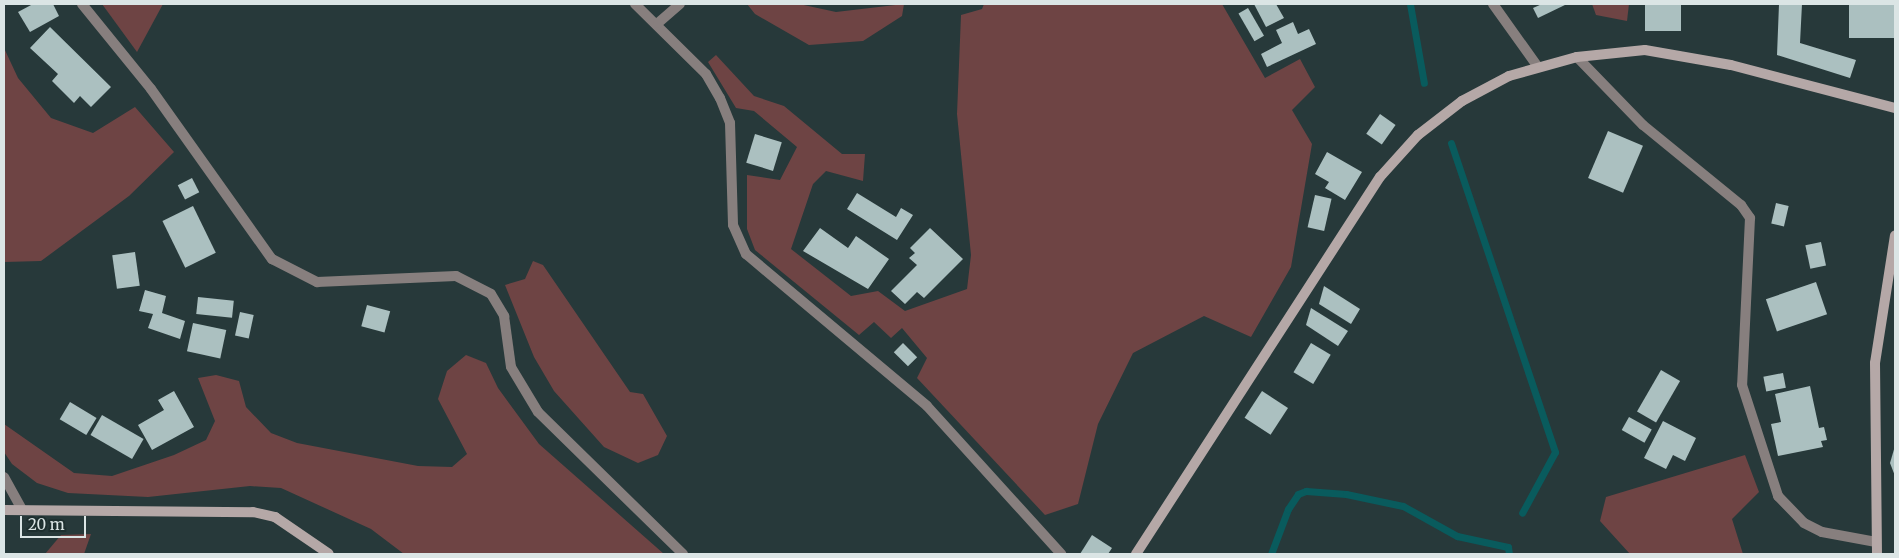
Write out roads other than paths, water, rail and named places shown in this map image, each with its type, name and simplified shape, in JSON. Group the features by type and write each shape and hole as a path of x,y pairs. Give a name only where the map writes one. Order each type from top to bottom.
{"street":[{"path":"82,4 151,89 272,259 317,282 456,276 491,294 504,316 512,367 538,412 683,554"},
{"path":"635,4 658,23 706,74 730,122 733,225 746,254 927,406 1061,554"},
{"path":"658,23 680,4"},
{"path":"1493,4 1538,68"},
{"path":"1136,554 1399,153 1462,102 1509,76 1577,57 1630,51 1675,53 1895,108"},
{"path":"1577,57 1643,125 1741,205 1750,218 1742,385 1778,496 1804,523 1822,532 1876,542"},
{"path":"1877,554 1875,363 1895,236"},
{"path":"4,477 21,508"},
{"path":"4,510 21,508 253,512 275,516 329,554"}],"waterway":[{"path":"1410,4 1424,83"},
{"path":"1451,143 1555,452 1522,513"},
{"path":"1271,554 1288,509 1298,494 1306,491 1346,494 1403,506 1457,536 1508,547 1509,554"}]}
